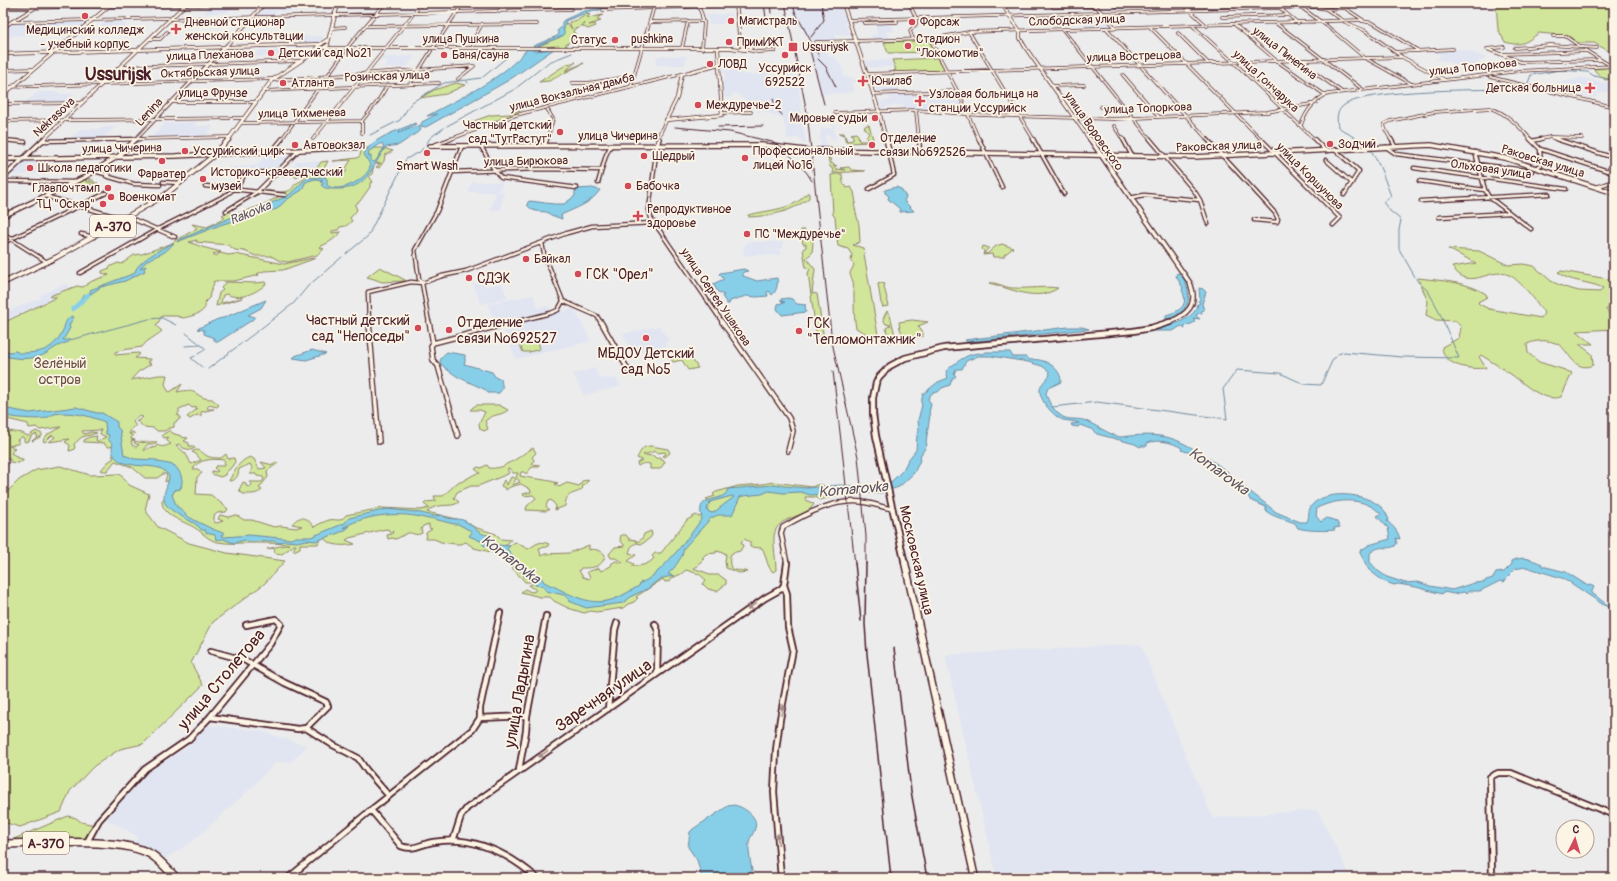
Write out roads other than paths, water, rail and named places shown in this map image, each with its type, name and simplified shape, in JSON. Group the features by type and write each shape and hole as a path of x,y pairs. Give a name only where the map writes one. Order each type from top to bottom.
{"highway":[{"path":"332,3 339,3"},
{"path":"232,137 255,102 273,80 323,46 332,28 335,15 335,7 332,3"},
{"path":"335,7 339,3"},
{"path":"215,155 243,123 273,80 318,47 328,45 327,40"},
{"name":"А-370","path":"3,284 47,263 153,204 215,155"},
{"name":"А-370","path":"153,204 215,155"},
{"name":"А-370","path":"47,263 104,232"},
{"name":"А-370","path":"3,838 7,843 107,843 139,849 151,854 176,878"}],"main road":[{"path":"3,28 43,3"},
{"path":"3,94 113,3"},
{"name":"Lenina","path":"3,216 74,182 116,158 225,47 265,3"},
{"path":"3,8 289,3"},
{"path":"843,3 879,111 889,151"},
{"name":"улица Воровского","path":"1001,3 1020,31 1020,39 1130,198 1180,267"},
{"name":"Nekrasova","path":"3,180 23,159 186,4"},
{"path":"736,4 740,42 737,47"},
{"path":"740,42 747,48"},
{"path":"740,42 747,48"},
{"name":"улица Пушкина","path":"304,44 318,47"},
{"name":"улица Пушкина","path":"3,54 304,44 348,48 574,48"},
{"name":"улица Пушкина","path":"328,45 348,48"},
{"name":"pushkina","path":"574,48 747,48"},
{"path":"666,120 718,116 722,114 718,48"},
{"name":"pushkina","path":"731,48 747,48"},
{"name":"улица Вокзальная дамба","path":"682,74 719,64"},
{"name":"улица Сергея Ушакова","path":"657,145 659,136 677,98 682,74"},
{"name":"улица Чичерина","path":"432,146 774,145 805,150"},
{"name":"Раковская улица","path":"818,150 1132,156 1222,156 1395,146 1431,146 1475,152 1536,167 1614,193"},
{"name":"улица Чичерина","path":"3,159 215,155 362,147"},
{"name":"Московская улица","path":"975,878 876,436 873,411 874,387 880,376 888,367 910,356 940,348 1137,330 1169,323 1186,314 1193,301 1192,287 1180,267"}],"street":[{"path":"272,151 296,121 348,48 385,3"},
{"path":"313,139 422,3"},
{"path":"433,48 463,3"},
{"path":"499,12 503,3"},
{"path":"631,86 655,3"},
{"path":"913,39 910,31 916,24 916,19 909,4 945,3"},
{"path":"1093,3 1116,28"},
{"path":"1182,3 1207,26"},
{"path":"1295,3 1365,58 1410,83"},
{"path":"698,4 702,15 702,21 704,22 702,49"},
{"path":"603,10 698,4 736,4"},
{"path":"1116,6 1162,4"},
{"path":"1139,5 1146,12"},
{"path":"1053,7 1096,6"},
{"path":"1280,8 1298,23"},
{"path":"849,20 863,20 864,23 897,22 896,19 1190,10 1345,8 1362,20 1373,23 1419,51"},
{"path":"224,18 571,9"},
{"path":"1326,9 1345,22 1355,25 1402,57 1445,80"},
{"path":"1222,17 1288,15"},
{"path":"13,22 201,18"},
{"name":"Слободская улица","path":"816,42 930,39 969,32 1345,22 1362,20"},
{"path":"682,48 688,21"},
{"path":"650,22 702,21"},
{"path":"473,46 476,35 482,24"},
{"path":"366,26 536,24"},
{"path":"1277,24 1362,89"},
{"name":"улица Пинегина","path":"1235,25 1277,61 1325,95"},
{"name":"улица Гончарука","path":"1193,26 1233,62 1282,110 1302,125 1326,151"},
{"path":"332,28 345,27"},
{"name":"улица Коршунова","path":"1150,27 1234,114 1340,218 1333,225"},
{"path":"1107,28 1185,116 1275,213 1278,219 1277,222 1254,220"},
{"path":"1063,30 1124,107 1195,192 1200,200 1208,224"},
{"path":"149,39 159,39 167,32"},
{"path":"969,32 1064,194"},
{"path":"1178,33 1208,63"},
{"name":"улица Топоркова","path":"1552,36 1566,36 1578,46 1612,66"},
{"path":"930,39 957,91 1002,187"},
{"path":"773,43 775,51 757,51 747,48 753,45 773,43"},
{"path":"753,45 757,47 757,51"},
{"path":"1515,48 1544,45 1597,48"},
{"path":"1504,47 1487,49 1521,62 1600,60"},
{"path":"1394,52 1454,48"},
{"path":"410,84 431,51"},
{"path":"1500,54 1587,51"},
{"name":"улица Вострецова","path":"867,74 1402,57"},
{"name":"улица Плеханова","path":"120,67 300,60"},
{"path":"1301,60 1308,68 1342,92"},
{"name":"Октябрьская улица","path":"3,87 273,80 474,66 458,79"},
{"name":"улица Топоркова","path":"1302,125 1302,121 1316,103 1325,95 1410,83 1487,76 1519,71 1612,66"},
{"path":"3,70 34,69"},
{"name":"улица Вокзальная дамба","path":"432,146 516,115 682,74"},
{"path":"1123,75 1159,117"},
{"path":"572,83 588,83 634,76"},
{"path":"1487,76 1614,107"},
{"name":"Розинская улица","path":"264,91 388,84 439,83"},
{"path":"362,133 362,121 378,101 388,84"},
{"path":"1052,86 1084,85"},
{"path":"873,94 957,91"},
{"name":"улица Фрунзе","path":"170,102 255,102"},
{"path":"3,104 82,103"},
{"name":"улица Топоркова","path":"835,113 916,110 1019,116 1134,118 1267,112 1316,103"},
{"path":"545,145 553,118 546,107"},
{"path":"1100,107 1124,107"},
{"path":"1395,146 1385,129 1384,124 1389,120 1407,116 1485,107 1496,109 1510,117 1540,149 1614,173"},
{"path":"916,110 920,152"},
{"path":"722,114 751,112"},
{"path":"3,121 244,118"},
{"name":"улица Тихменева","path":"243,123 362,121"},
{"path":"1114,126 1129,148 1128,149 1132,156"},
{"path":"42,141 232,137"},
{"path":"1550,137 1614,158"},
{"path":"1532,141 1550,137 1582,138"},
{"path":"3,140 25,140 26,142"},
{"path":"598,183 608,150 611,145"},
{"name":"улица Сергея Ушакова","path":"657,145 649,210 654,223 708,299 723,324 786,412 795,432 788,451"},
{"path":"458,436 438,366 433,360 431,346 433,344 422,283 418,279 415,250 437,211 462,146"},
{"path":"483,146 482,148 499,177 577,188"},
{"path":"1386,147 1396,154 1532,171"},
{"path":"1536,167 1541,165 1540,149"},
{"path":"226,210 234,207 258,192 300,150"},
{"path":"1335,150 1359,171 1344,194"},
{"path":"869,189 894,175 889,151"},
{"path":"1475,152 1485,190 1489,197 1531,229"},
{"path":"1326,160 1352,183"},
{"path":"1607,171 1614,166"},
{"name":"Ольховая улица","path":"1414,168 1566,189"},
{"name":"улица Бирюкова","path":"451,172 496,170 602,170"},
{"path":"94,171 134,184 160,185"},
{"path":"80,273 156,230 235,189 245,174 279,171"},
{"path":"3,180 74,182"},
{"path":"1419,181 1485,190"},
{"path":"1596,187 1614,181"},
{"path":"163,182 180,183"},
{"path":"205,186 285,195"},
{"path":"3,243 106,193"},
{"path":"1421,201 1549,194"},
{"path":"45,196 135,220 175,237"},
{"path":"1130,198 1144,196 1200,200"},
{"path":"1439,217 1510,213"},
{"path":"379,442 367,294 372,291 411,282 422,283 442,276 480,267 592,226 654,223"},
{"path":"3,234 47,263"},
{"path":"81,234 94,237"},
{"path":"542,244 544,254 564,301 583,312 597,316 630,373"},
{"path":"433,344 558,310 564,301"},
{"path":"781,878 774,792 776,750 793,649 788,627 787,594 784,585 787,562 780,533 783,527 829,506 844,502 862,502 883,508 893,509"},
{"name":"Заречная улица","path":"453,841 463,812 519,770 765,598 782,589 784,585"},
{"path":"288,878 472,730 480,718 480,708 500,613"},
{"name":"улица Ладыгина","path":"519,770 526,731 526,716 546,616"},
{"name":"улица Столетова","path":"86,843 99,820 145,769 189,739 210,717 270,644 281,624 276,619 246,625"},
{"path":"608,709 615,630 617,623"},
{"path":"655,624 658,631 657,674"},
{"path":"211,651 244,660 252,666 326,702 328,706 325,710 306,728"},
{"path":"480,718 526,716"},
{"path":"210,717 288,728 306,728 333,745 358,758 367,772 389,796"},
{"path":"1492,878 1490,777 1494,773 1511,773 1614,815"},
{"path":"371,810 401,846 406,849 411,850 432,842 453,841 481,845 490,847 516,861 537,878"},
{"path":"3,848 7,843"}],"water":[{"path":"602,3 607,4 600,10 586,13 565,21 563,30 564,35 535,47 531,47 557,36 559,34 557,31 562,27 562,22 564,20 584,11 598,9 602,6"},
{"path":"528,48 535,51 554,49 509,80 426,127 419,126 421,130 399,145 386,147 372,170 355,186 330,189 321,185 324,183 320,182 323,180 315,179 308,181 305,183 302,190 286,200 277,209 223,224 177,242 230,218 251,212 289,195 307,178 325,177 327,179 327,185 332,188 346,187 353,184 368,171 370,165 364,154 373,143 386,135 415,123 416,124 398,133 421,125 422,122 437,114 427,116 494,78 518,59","holes":["382,143 384,148 375,162 371,161 371,156 368,156 369,151"]},
{"path":"896,187 901,189 906,197 904,201 914,211 900,212 900,209 888,199 889,196 885,193 885,190"},
{"path":"592,188 600,190 588,202 561,215 562,219 547,212 534,210 527,205 530,201 564,204 575,196 575,191 578,189"},
{"path":"174,243 165,252 150,259 140,268 146,266 144,269 145,271 125,281 101,287 85,298 81,299 83,296 91,292 90,290 135,273 136,269 144,260"},
{"path":"744,269 748,271 743,272 743,276 757,281 777,278 776,289 772,295 769,291 767,292 768,296 746,296 730,301 729,304 727,304 722,296 724,295 718,292 713,284 724,279 719,274 720,273"},
{"path":"1177,273 1181,274 1186,284 1188,290 1188,301 1183,310 1175,316 1166,319 1166,315 1176,312 1182,307 1185,300 1182,290 1183,288 1176,276"},
{"path":"1199,288 1206,292 1202,304 1204,310 1196,316 1200,319 1193,318 1195,322 1184,326 1185,329 1181,326 1173,331 1155,331 1189,317 1197,308 1196,306 1198,306 1196,305 1200,303 1198,301 1200,300"},
{"path":"781,299 792,299 797,304 806,305 806,312 782,315 777,309 778,304 785,302 781,301"},
{"path":"266,300 261,308 248,315 255,317 252,320 218,342 214,340 214,338 204,334 204,330 197,329 218,319"},
{"path":"72,316 74,317 69,325 70,328 63,340 70,340 69,342 37,357 19,358 3,355 3,350 27,353 46,349 56,342 64,328 66,321"},
{"path":"1068,327 1082,327 1089,329 967,342 965,340"},
{"path":"312,350 326,354 306,360 293,358 295,356"},
{"path":"447,352 465,355 464,364 492,372 496,378 501,379 502,390 499,393 488,393 486,390 458,377 440,363 442,357"},
{"name":"Komarovka","path":"986,352 1010,352 1013,357 1026,357 1030,360 1041,360 1046,362 1059,373 1061,377 1061,382 1048,388 1046,393 1051,405 1057,413 1063,417 1083,420 1121,437 1155,435 1183,443 1228,472 1229,475 1276,512 1300,522 1307,522 1312,505 1318,500 1327,497 1336,495 1356,496 1374,502 1385,511 1389,520 1387,521 1395,529 1400,539 1396,538 1397,543 1395,546 1389,548 1378,548 1370,553 1370,562 1378,571 1387,577 1405,583 1418,582 1452,590 1474,583 1485,582 1486,580 1493,578 1496,573 1504,572 1512,564 1512,561 1524,558 1542,564 1542,566 1566,572 1588,586 1591,585 1594,587 1592,593 1606,604 1614,606 1614,609 1602,604 1565,579 1526,567 1514,569 1504,582 1500,581 1480,591 1469,591 1466,594 1464,592 1454,594 1443,592 1442,594 1416,587 1398,584 1394,585 1383,581 1369,570 1360,553 1360,551 1369,545 1390,539 1388,528 1377,516 1381,514 1375,508 1359,502 1334,502 1317,508 1316,516 1321,522 1327,518 1336,521 1340,527 1334,528 1335,530 1326,531 1298,528 1295,523 1276,517 1266,511 1266,507 1250,500 1248,495 1237,490 1231,482 1226,480 1205,461 1194,454 1181,450 1182,448 1178,446 1156,441 1147,443 1147,446 1140,447 1135,444 1097,434 1091,429 1080,425 1078,427 1072,426 1071,424 1079,423 1059,418 1044,403 1040,394 1043,383 1050,375 1049,371 1042,366 1028,362 991,356 978,356 966,361 962,369 956,369 954,374 956,376 952,379 950,385 942,388 938,392 932,393 928,399 931,404 926,442 927,445 920,456 921,458 914,473 899,487 877,494 856,490 843,492 835,496 827,494 810,495 801,492 783,493 769,491 762,494 740,497 732,515 718,515 711,518 684,548 682,556 668,574 674,576 662,578 649,588 632,596 623,603 586,608 569,601 569,599 564,595 546,591 543,586 535,585 533,579 524,577 521,571 508,563 496,550 483,545 483,542 469,536 472,532 471,531 458,524 430,518 428,519 407,515 385,515 364,519 344,527 343,528 350,526 344,531 316,541 284,541 279,543 274,541 247,542 245,540 234,543 223,539 216,540 215,535 206,533 205,530 201,530 195,524 176,513 166,505 164,497 169,476 164,471 159,468 125,463 114,456 112,445 108,439 109,435 106,434 105,422 87,416 67,413 54,414 46,418 37,419 18,418 3,415 3,408 30,413 76,407 102,413 117,422 117,427 120,430 124,455 135,459 157,460 158,462 174,465 180,473 182,479 180,489 175,490 172,495 177,507 194,520 224,533 221,536 249,535 291,539 296,537 311,537 345,523 349,518 387,509 416,512 435,516 442,515 447,518 465,521 479,532 494,539 493,542 497,545 510,546 507,549 515,558 514,560 529,574 541,577 544,582 552,586 554,585 555,587 576,597 598,602 621,596 647,580 674,555 697,525 702,518 702,505 706,502 721,497 728,489 773,485 807,488 840,485 880,488 892,481 903,470 908,460 916,450 917,435 919,431 918,420 923,394 938,382 948,378 946,371 958,361 973,354 983,354","holes":["732,496 734,497 713,513 709,512 707,509 710,502"]},
{"path":"734,805 746,810 755,820 756,824 754,832 749,841 753,878 702,878 697,860 688,847 690,832 728,806"}],"waterway":[{"path":"447,126 515,89 549,62 572,53"},
{"path":"483,77 506,58"},
{"path":"1369,147 1338,127 1337,119 1342,107 1354,101 1373,96 1398,93 1520,89 1528,83 1531,75 1560,70 1588,72 1594,76 1614,80"},
{"path":"467,80 481,78"},
{"path":"370,135 400,120 412,102 444,83 466,80 468,83"},
{"path":"426,144 431,137 444,128"},
{"path":"346,254 368,236 406,159 420,152 423,148"},
{"path":"1338,354 1344,352 1402,357 1459,358 1438,309 1428,291 1418,282 1399,249 1399,230 1401,220 1390,211 1383,202 1391,196 1380,167 1371,150"},
{"path":"208,369 294,303 308,286 342,257"},
{"name":"Rakovka","path":"73,309 88,295"},
{"path":"70,340 149,319 162,318 176,325"},
{"path":"186,333 206,349 198,354"},
{"path":"185,346 200,345"},
{"path":"195,356 191,358 203,368"},
{"path":"1052,407 1097,402 1227,419 1223,389 1237,370 1280,373 1304,384 1321,385 1333,359 1336,357"}],"tunnel":[{"path":"805,150 818,150"}],"railway":[{"path":"756,7 757,3"},
{"path":"764,3 766,18"},
{"path":"770,3 771,13"},
{"path":"785,3 807,113 832,342 858,457 866,536 866,563"},
{"path":"792,3 796,14 819,56"},
{"path":"811,37 824,20 821,3"},
{"path":"810,50 824,104"},
{"path":"818,59 826,67 836,87"},
{"path":"773,99 777,109 782,115"},
{"path":"718,127 763,126"},
{"path":"675,127 730,132 772,142 785,150 807,173 812,181"},
{"path":"833,371 855,564"},
{"path":"855,563 861,621"},
{"path":"866,563 865,624 867,654 891,878"},
{"path":"894,648 911,791 927,878"}],"place":[{"name":"Медицинский колледж - учебный корпус","path":"85,16"},
{"name":"Магистраль","path":"731,21"},
{"name":"Форсаж","path":"912,22"},
{"name":"Дневной стационар женской консультации","path":"176,29"},
{"name":"Статус","path":"615,40"},
{"name":"ПримИЖТ","path":"729,42"},
{"name":"Стадион \"Локомотив\"","path":"908,46"},
{"name":"Ussuriysk","path":"793,47"},
{"name":"Детский сад №21","path":"271,53"},
{"name":"Баня/сауна","path":"444,55"},
{"name":"Уссурийск 692522","path":"785,55"},
{"name":"ЛОВД","path":"710,64"},
{"name":"Юнилаб","path":"863,81"},
{"name":"Атланта","path":"283,83"},
{"name":"Детская больница","path":"1590,88"},
{"name":"Узловая больница на станции Уссурийск","path":"920,101"},
{"name":"Междуречье-2","path":"698,105"},
{"name":"Мировые судьи","path":"875,118"},
{"name":"Частный детский сад \"ТутРастут\"","path":"560,132"},
{"name":"Зодчий","path":"1330,144"},
{"name":"Автовокзал","path":"295,145"},
{"name":"Отделение связи №692526","path":"872,145"},
{"name":"Уссурийский цирк","path":"185,151"},
{"name":"Smart Wash","path":"427,153"},
{"name":"Щедрый","path":"644,156"},
{"name":"Профессиональный лицей №16","path":"745,158"},
{"name":"Фарватер","path":"162,161"},
{"name":"Школа педагогики","path":"30,168"},
{"name":"Историко-краеведческий музей","path":"203,179"},
{"name":"Бабочка","path":"628,186"},
{"name":"Главпочтамп","path":"108,188"},
{"name":"Военкомат","path":"111,197"},
{"name":"ТЦ \"Оскар\"","path":"103,204"},
{"name":"Репродуктивное здоровье","path":"638,216"},
{"name":"ПС \"Междуречье\"","path":"747,234"},
{"name":"Байкал","path":"526,259"},
{"name":"ГСК \"Орел\"","path":"578,274"},
{"name":"СДЭК","path":"469,278"},
{"name":"Частный детский сад \"Непоседы\"","path":"418,328"},
{"name":"Отделение связи №692527","path":"449,330"},
{"name":"ГСК \"Тепломонтажник\"","path":"799,331"},
{"name":"МБДОУ Детский сад №5","path":"646,338"}],"district":[{"name":"Ussurijsk","path":"118,74"}],"park label":[{"name":"Зелёный остров","path":"60,372"}]}
